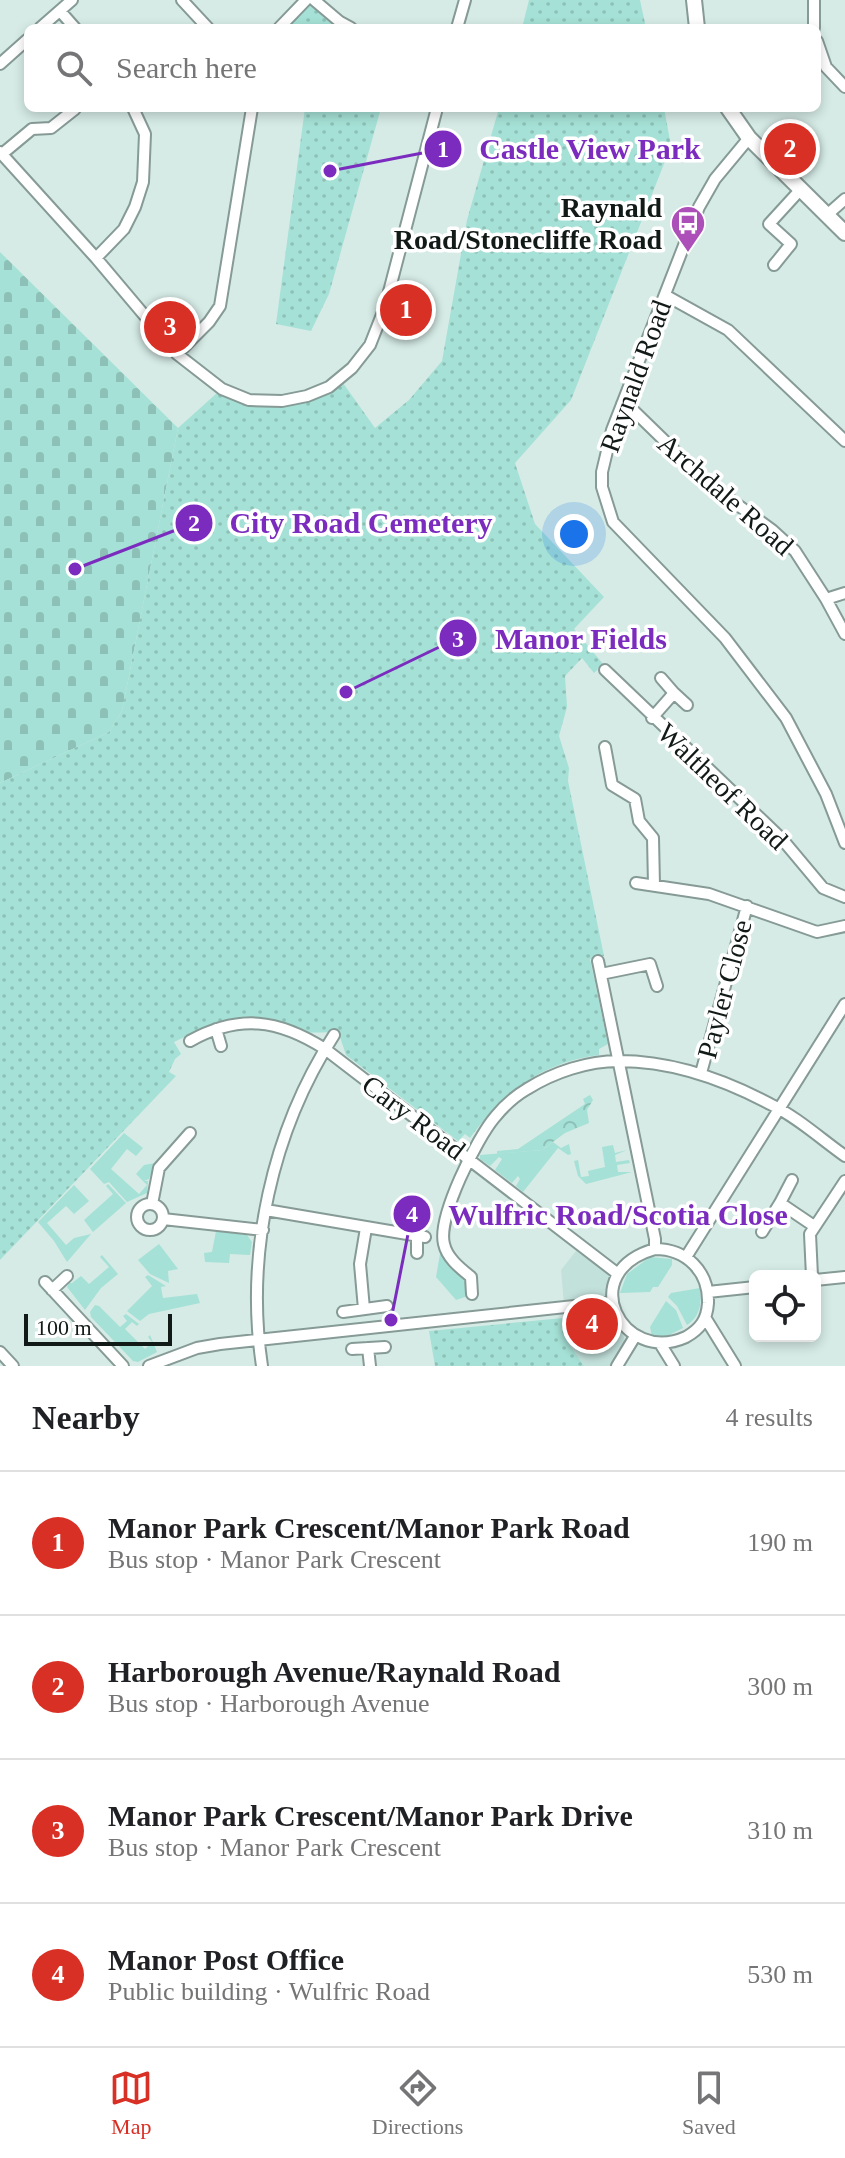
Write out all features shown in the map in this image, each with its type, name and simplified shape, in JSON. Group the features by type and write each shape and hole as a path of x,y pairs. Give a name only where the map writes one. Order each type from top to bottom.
{"street":[{"path":"45,24 72,0"},
{"path":"182,0 204,24"},
{"path":"283,24 306,0"},
{"path":"314,0 344,24"},
{"path":"458,24 465,0"},
{"path":"694,0 697,24"},
{"path":"814,0 814,24"},
{"path":"60,11 71,24"},
{"path":"0,64 24,43"},
{"path":"821,53 826,67 845,87"},
{"path":"71,112 51,128 32,129 1,153 177,354 222,389 249,400 282,401 329,387 352,368 370,345 385,307 436,112"},
{"path":"96,258 124,229 143,182 145,134 135,112"},
{"path":"177,354 209,322 220,306 251,112"},
{"path":"731,112 749,138 845,233"},
{"name":"Raynald Road","path":"749,138 715,179 699,207 604,456 604,496 613,522 725,638 786,718 826,794 845,843"},
{"path":"774,265 791,244 769,224 801,189"},
{"path":"828,214 845,199"},
{"path":"665,295 728,330 845,441"},
{"name":"Archdale Road","path":"622,404 635,412 709,484 795,551 845,634"},
{"path":"826,599 845,593"},
{"name":"Waltheof Road","path":"605,670 782,839 823,888 845,897"},
{"path":"661,678 687,705"},
{"path":"652,718 674,693"},
{"path":"605,747 612,785 635,799 639,821 653,838 654,885"},
{"path":"636,883 709,894 817,932 845,926"},
{"name":"Payler Close","path":"701,1073 747,906"},
{"path":"598,961 655,1249"},
{"path":"601,974 650,964 657,986"},
{"path":"686,1257 845,1004"},
{"name":"Cary Road","path":"190,1041 216,1029 243,1022 261,1022 300,1034 325,1049 618,1274"},
{"path":"216,1029 221,1046"},
{"path":"262,1366 257,1294 266,1210 278,1156 290,1121 334,1035"},
{"path":"472,1294 471,1277 452,1260 444,1246 443,1232 469,1159 495,1117 526,1089 565,1070 619,1061 670,1066 701,1073 779,1109 845,1156"},
{"path":"152,1204 159,1168 190,1133"},
{"path":"762,1232 792,1180"},
{"path":"813,1270 810,1234 845,1181"},
{"path":"780,1203 814,1226"},
{"path":"152,1204 161,1209 163,1219 154,1231 139,1226 137,1218 138,1211 152,1204"},
{"path":"266,1210 421,1237 417,1253"},
{"path":"163,1219 263,1230"},
{"path":"364,1309 360,1264 366,1228"},
{"path":"655,1249 686,1257 703,1275 708,1292 706,1319 698,1330 676,1342 661,1345 634,1338 621,1324 612,1302 613,1284 618,1274 640,1253 655,1249"},
{"path":"67,1276 48,1286 123,1366"},
{"path":"821,1278 845,1277"},
{"path":"708,1292 749,1288"},
{"path":"149,1366 197,1348 612,1302"},
{"path":"343,1312 387,1306"},
{"path":"706,1319 735,1366"},
{"path":"617,1366 634,1338"},
{"path":"661,1345 674,1366"},
{"path":"352,1349 385,1347"},
{"path":"368,1348 370,1366"},
{"path":"0,1352 13,1366"}],"shaded area":[{"path":"576,1251 610,1274 605,1299 609,1314 624,1336 625,1345 612,1366 584,1366 567,1341 561,1270"}],"green space":[{"path":"529,0 640,0 645,24 523,24"},
{"path":"306,6 317,6 338,24 291,24"},
{"path":"304,112 380,112 329,294 311,331 276,324"},
{"path":"498,112 665,112 671,146 571,400 515,463 535,524 604,597 574,629 603,664 594,673 582,658 565,676 567,707 559,736 569,768 568,781 604,956 590,959 608,1044 599,1049 599,1055 559,1065 526,1082 496,1107 470,1138 465,1134 458,1141 346,1055 339,1034 308,1032 259,1017 234,1019 209,1026 174,1042 181,1054 169,1072 176,1076 0,1260 0,783 109,732 122,711 178,428 217,393 279,408 343,383 375,428 409,400 442,361 467,220"},
{"path":"0,252 178,428 122,711 109,732 0,783"},
{"path":"590,1095 593,1100 587,1110 589,1123 565,1133 542,1150 497,1154 497,1151 518,1149 585,1104 583,1099"},
{"path":"124,1133 143,1148 136,1156 127,1149 111,1169 139,1194 147,1185 136,1174 144,1165 155,1163 149,1179 144,1181 148,1181 147,1193 127,1202 109,1182 104,1184 90,1169"},
{"path":"553,1142 561,1148 569,1144 571,1154 558,1148 523,1192 516,1186 520,1179 518,1176 512,1183 495,1170 502,1159 499,1157 490,1166 480,1159 480,1155 542,1150"},
{"path":"613,1145 615,1153 627,1150 615,1155 616,1162 629,1160 630,1163 617,1165 618,1172 632,1172 586,1184 578,1176 574,1161 578,1160 581,1177 589,1176 588,1171 605,1167 602,1147"},
{"path":"108,1184 126,1203 93,1232 84,1220 113,1194 106,1186"},
{"path":"74,1185 89,1201 74,1214 66,1206 47,1223 66,1245 74,1238 91,1234 67,1262 38,1222"},
{"path":"216,1231 247,1235 252,1242 250,1255 230,1254 229,1263 205,1262 204,1253 212,1252"},
{"path":"159,1244 178,1269 168,1271 169,1283 150,1274 138,1260"},
{"path":"441,1248 465,1279 468,1296 456,1300 436,1277"},
{"path":"102,1255 118,1274 101,1288 85,1310 67,1287 81,1276 89,1284 109,1267 100,1257"},
{"path":"650,1257 672,1259 672,1265 658,1287 653,1287 650,1292 620,1293 627,1274"},
{"path":"148,1275 166,1286 161,1287 163,1298 197,1294 200,1303 149,1314 140,1321 127,1311 152,1286 145,1277"},
{"path":"700,1288 699,1309 687,1325 668,1297 671,1293"},
{"path":"666,1301 676,1310 683,1328 665,1337 652,1336 650,1327"},
{"path":"95,1305 120,1327 127,1321 123,1316 126,1314 139,1324 137,1326 132,1322 125,1329 145,1349 152,1342 148,1337 150,1335 157,1352 138,1362 133,1361 91,1317 90,1312"},
{"path":"563,1318 567,1341 584,1366 435,1366 429,1331"}],"place":[{"name":"Harborough Avenue/Raynald Road","path":"790,149"},
{"name":"Castle View Park","path":"330,171"},
{"name":"Raynald Road/Stonecliffe Road","path":"688,254"},
{"name":"Manor Park Crescent/Manor Park Road","path":"406,310"},
{"name":"Manor Park Crescent/Manor Park Drive","path":"170,327"},
{"name":"City Road Cemetery","path":"75,569"},
{"name":"Manor Fields","path":"346,692"},
{"name":"Wulfric Road/Scotia Close","path":"391,1320"},
{"name":"Manor Post Office","path":"592,1324"}]}
